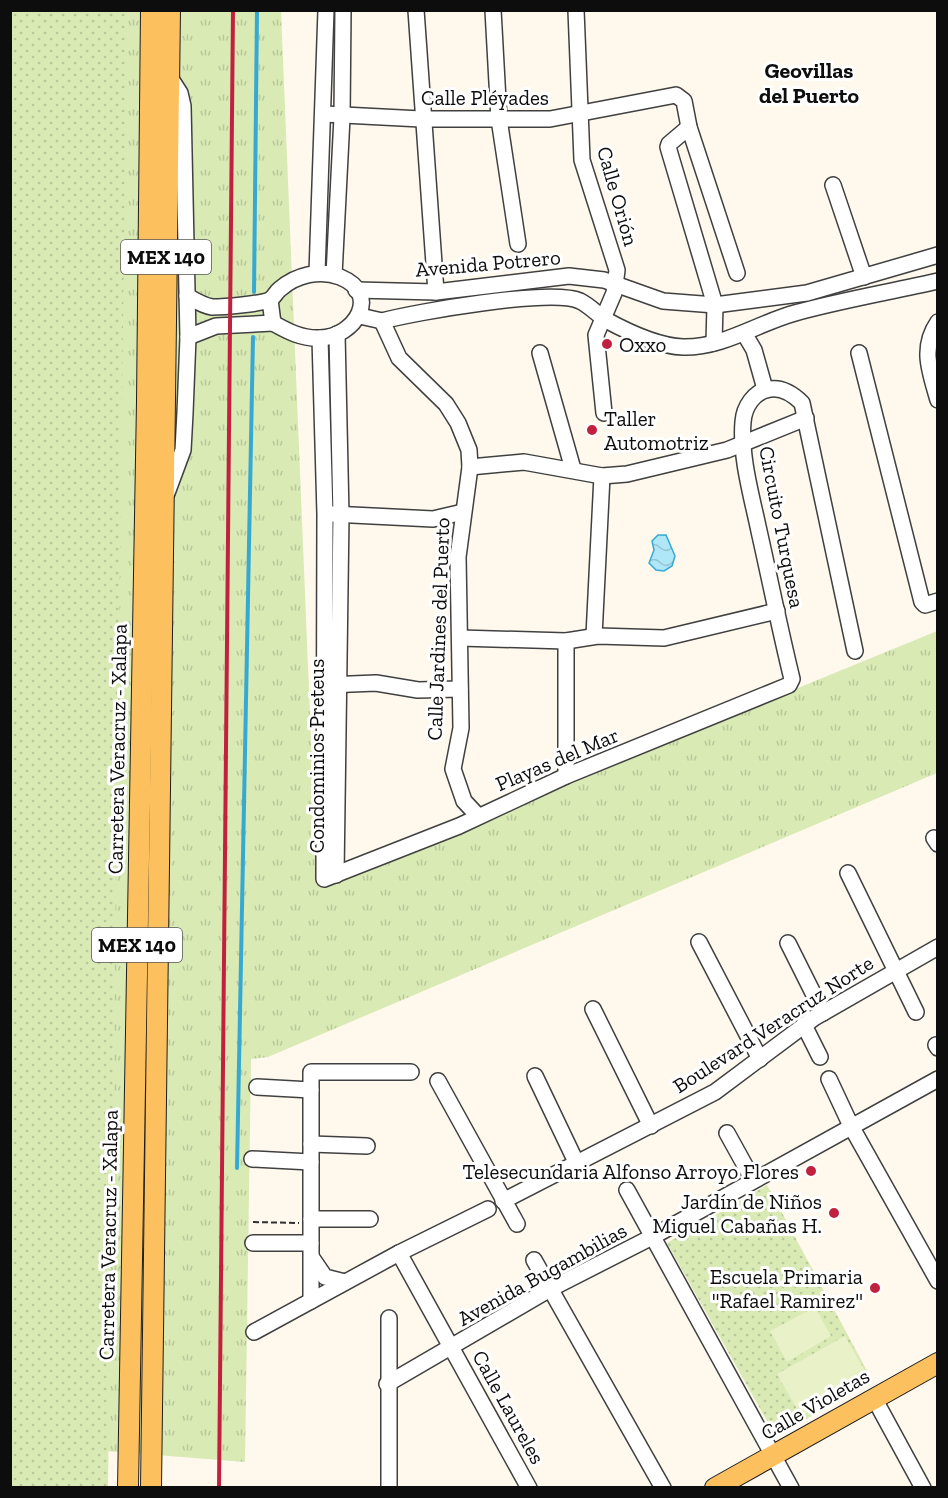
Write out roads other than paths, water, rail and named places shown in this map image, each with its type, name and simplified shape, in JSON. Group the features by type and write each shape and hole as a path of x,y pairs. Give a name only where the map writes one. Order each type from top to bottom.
{"main road":[{"name":"Carretera Veracruz - Xalapa","path":"128,1488 151,10"},
{"name":"Carretera Veracruz - Xalapa","path":"151,1488 170,10"},
{"name":"Calle Violetas","path":"715,1488 938,1363"}],"street":[{"path":"317,273 326,10"},
{"path":"334,275 342,117 343,10"},
{"path":"416,10 436,292"},
{"path":"494,10 499,119 518,244"},
{"name":"Calle Orión","path":"576,10 582,160 617,270 617,285 597,330 596,341 604,413"},
{"path":"163,504 183,450 188,337 183,106 180,93 169,75"},
{"name":"Calle Pléyades","path":"324,114 342,117 550,119 676,95 681,97 689,127"},
{"path":"714,343 715,305 668,147 689,127 737,273"},
{"path":"833,185 864,277"},
{"name":"Avenida Potrero","path":"356,290 436,292 555,276 598,279 663,301 715,305 794,295 938,255"},
{"path":"187,296 210,307 270,300 288,283 317,273 334,275 345,280 356,290 362,300 360,316 337,334 320,338 295,334 273,322 216,326 188,337"},
{"name":"Avenida Potrero","path":"382,321 549,297 580,301 629,332 673,346 714,343 796,312 938,280"},
{"path":"270,300 273,322"},
{"path":"360,316 382,321"},
{"name":"Calle Jardines del Puerto","path":"382,321 399,358 434,391 458,423 469,450 470,467 462,512 458,557 461,728 453,769 464,801 478,816"},
{"path":"938,322 929,338 926,351 938,400"},
{"path":"744,333 754,351 765,389 774,388 794,395 802,403 855,651"},
{"name":"Condominios Preteus","path":"336,876 330,684 337,334"},
{"name":"Condominios Preteus","path":"320,338 333,514"},
{"path":"540,352 573,469"},
{"path":"859,353 922,602 925,605 938,601"},
{"name":"Circuito Turquesa","path":"765,389 756,395 745,409 742,423 754,506 792,680"},
{"path":"470,467 524,462 602,476 627,474 714,454 806,418"},
{"path":"594,636 602,476"},
{"path":"333,514 433,519 462,512"},
{"path":"460,638 566,641 594,636 674,636 777,611"},
{"path":"566,641 566,776"},
{"name":"Playas del Mar","path":"336,876 566,776 786,687 792,680"},
{"path":"330,684 376,682 418,690 460,690"},
{"path":"848,873 916,1012"},
{"path":"699,942 760,1059"},
{"path":"788,943 823,1013"},
{"name":"Boulevard Veracruz Norte","path":"503,1201 715,1092 804,1025 896,969 938,947"},
{"path":"593,1009 651,1126"},
{"path":"804,1025 820,1057"},
{"path":"310,1301 311,1072 411,1072"},
{"path":"535,1076 577,1164"},
{"path":"829,1079 851,1126 938,1281"},
{"name":"Avenida Bugambilias","path":"387,1384 550,1289 652,1237 938,1079"},
{"path":"438,1081 517,1224"},
{"path":"258,1087 311,1090"},
{"path":"727,1133 753,1180"},
{"path":"311,1144 367,1146"},
{"path":"252,1159 311,1162"},
{"path":"627,1190 792,1488"},
{"path":"254,1332 399,1253 488,1209"},
{"path":"311,1221 370,1219"},
{"path":"253,1243 311,1249"},
{"path":"311,1249 325,1277 345,1282"},
{"name":"Calle Laureles","path":"399,1253 530,1488"},
{"path":"534,1260 663,1488"},
{"path":"389,1318 387,1384 389,1488"},
{"path":"874,1398 923,1488"}],"water":[{"path":"658,535 666,535 675,556 672,566 664,571 656,570 649,563 654,550 652,541"}],"waterway":[{"path":"254,292 257,10"},
{"path":"237,1168 253,337"}],"railway":[{"path":"219,1488 233,10"}],"place":[{"name":"Oxxo","path":"607,344"},
{"name":"Taller Automotriz","path":"592,430"},
{"name":"Telesecundaria Alfonso Arroyo Flores","path":"811,1171"},
{"name":"Jardín de Niños Miguel Cabañas H.","path":"834,1213"},
{"name":"Escuela Primaria \"Rafael Ramirez\"","path":"875,1288"}],"district":[{"name":"Geovillas del Puerto","path":"809,82"}]}
